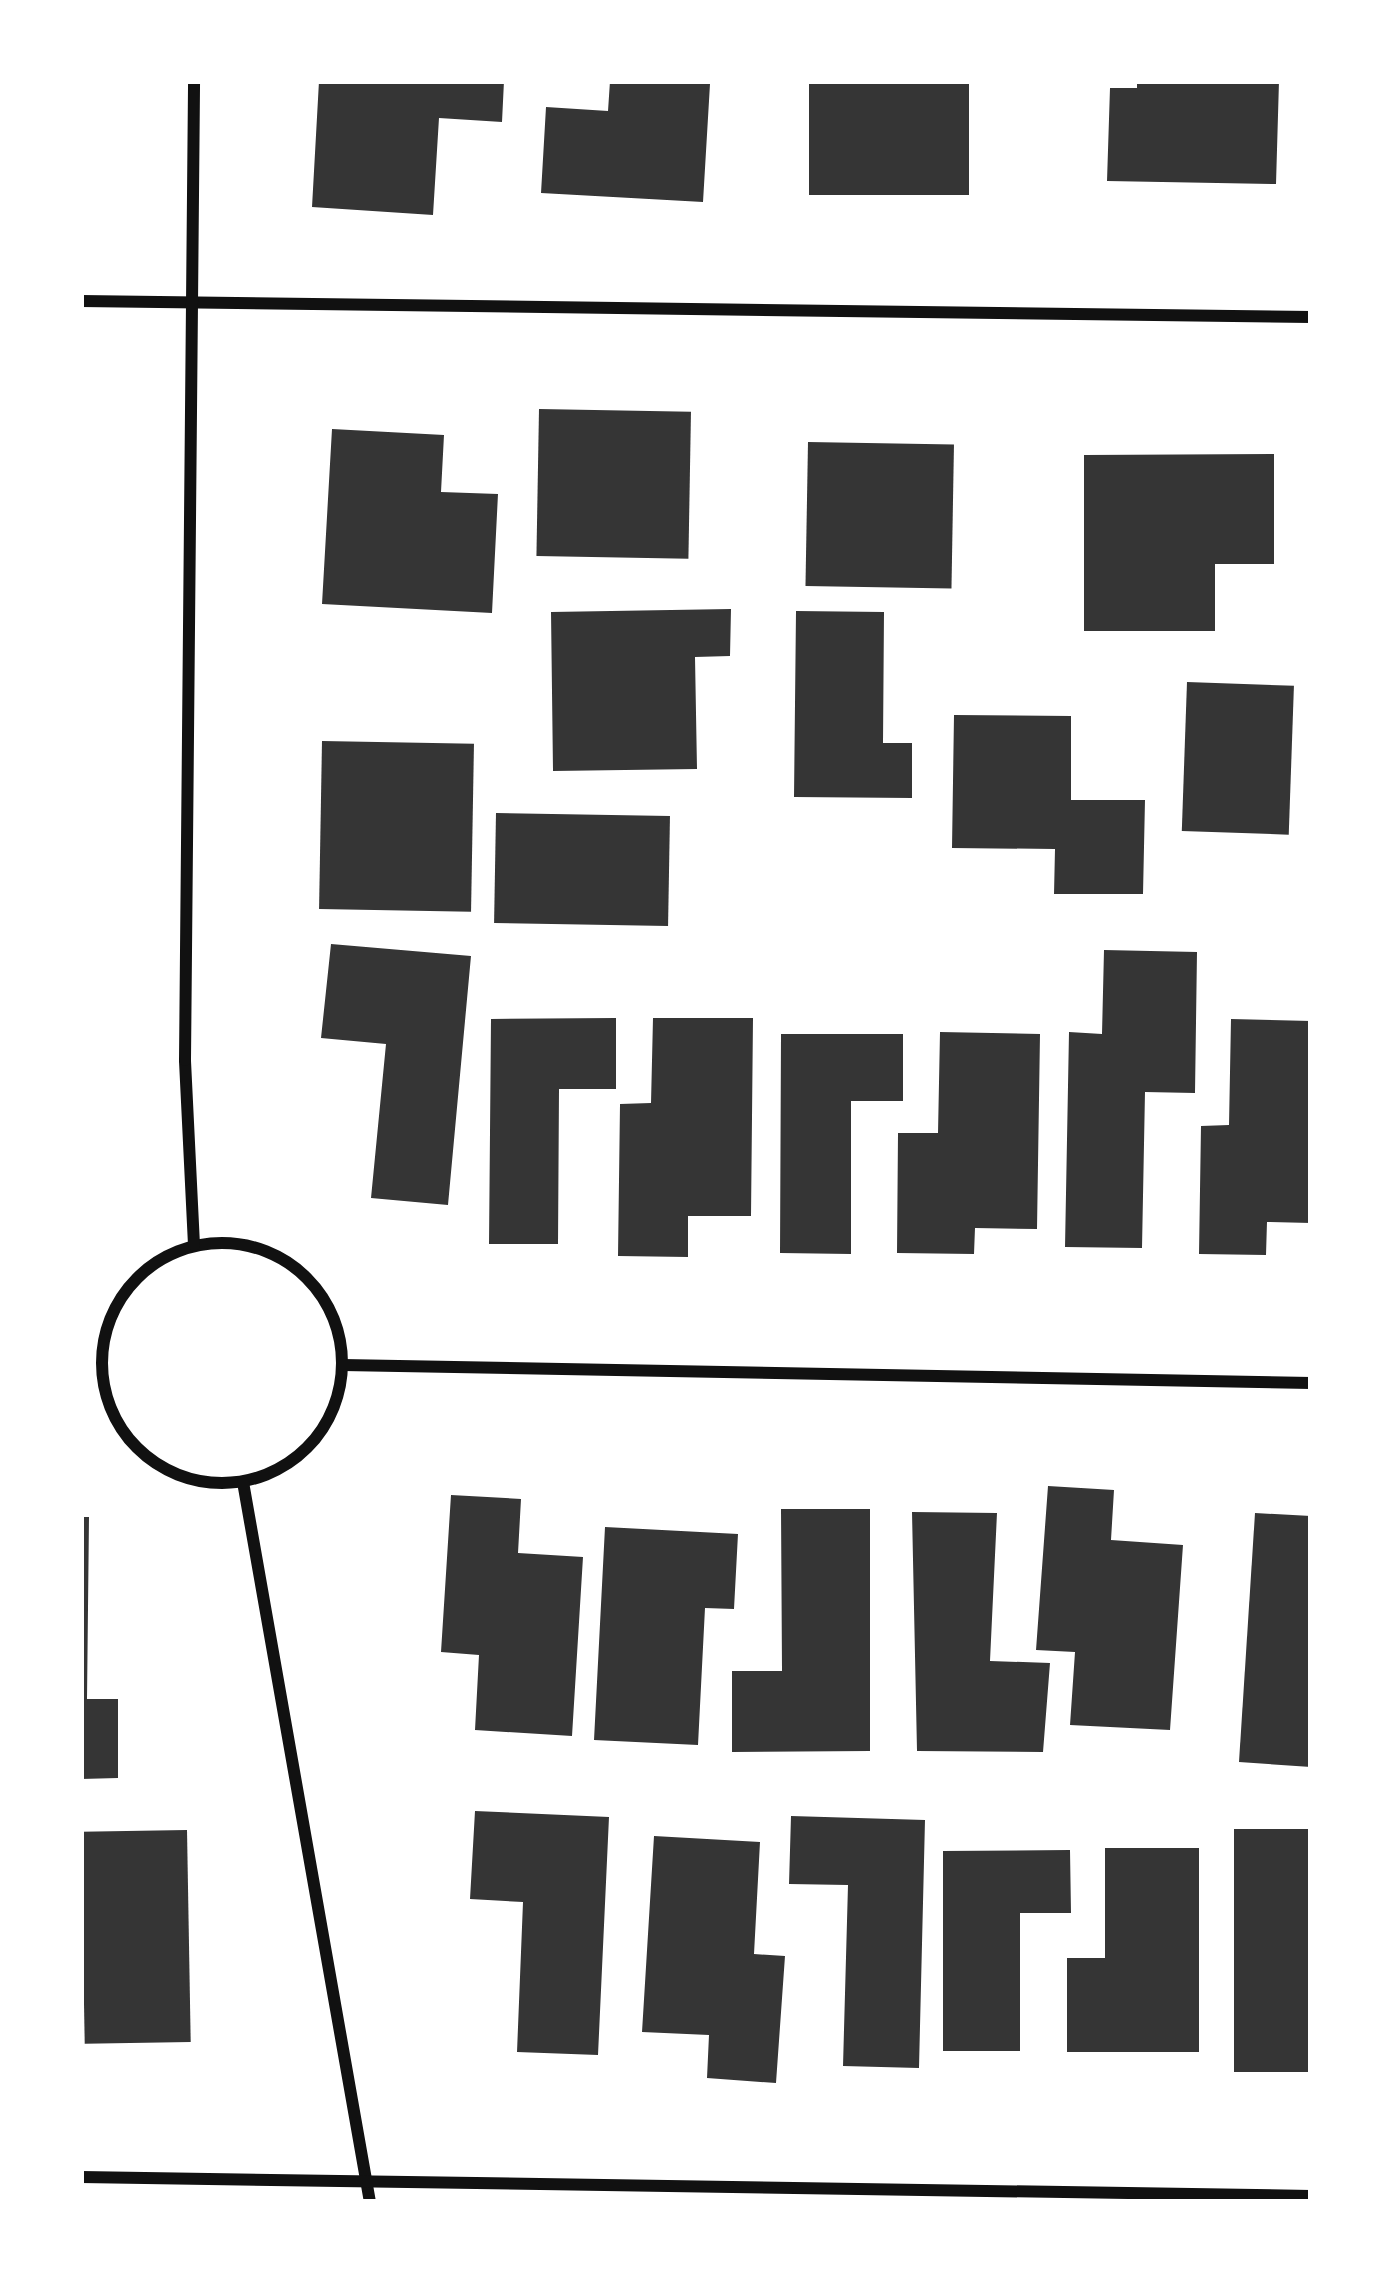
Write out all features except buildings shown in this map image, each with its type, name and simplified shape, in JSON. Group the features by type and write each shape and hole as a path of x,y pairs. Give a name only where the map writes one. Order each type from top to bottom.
{"street":[{"path":"194,81 185,1060 194,1245"},
{"path":"81,302 1311,316"},
{"path":"230,1241 298,1268 338,1328 343,1365 336,1406 314,1442 282,1468 243,1482 201,1483 145,1455 108,1405 100,1364 117,1302 137,1276 194,1245 230,1241"},
{"path":"81,1364 100,1364"},
{"path":"343,1365 1311,1383"},
{"path":"243,1482 371,2182 370,2202"},
{"path":"81,2177 1311,2196"}]}
